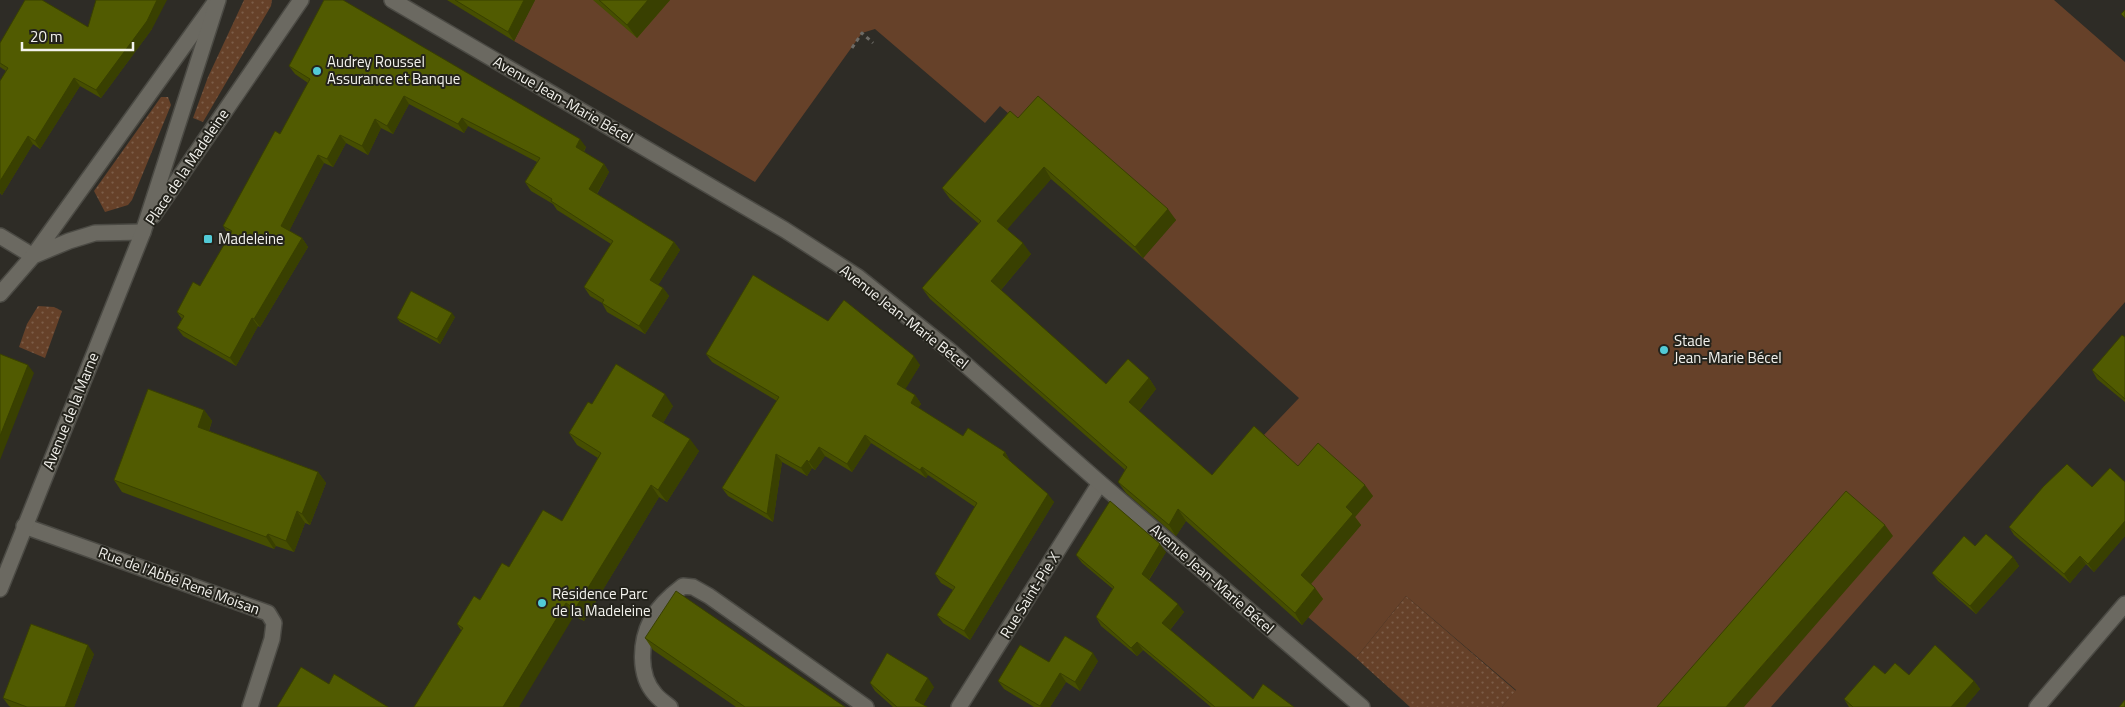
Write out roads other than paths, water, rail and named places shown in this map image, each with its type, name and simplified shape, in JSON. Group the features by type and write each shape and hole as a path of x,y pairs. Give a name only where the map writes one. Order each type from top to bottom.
{"street":[{"name":"Place de la Madeleine","path":"143,232 217,0"},
{"path":"0,294 33,256 217,0"},
{"name":"Place de la Madeleine","path":"143,232 301,0"},
{"name":"Avenue Jean-Marie Bécel","path":"392,0 785,230 858,277 949,350 1100,483 1362,707"},
{"path":"33,256 69,241 95,233 143,232"},
{"name":"Avenue de la Marne","path":"0,589 143,232"},
{"path":"0,236 33,256"},
{"name":"Rue Saint-Pie X","path":"959,707 1100,483"},
{"name":"Rue de l'Abbé René Moisan","path":"24,526 268,614 274,623 272,638 250,707"},
{"path":"670,707 654,694 645,676 642,656 644,639 651,620 683,586 693,587 709,596 866,707"},
{"path":"2037,707 2125,604"}],"place":[{"name":"Audrey Roussel Assurance et Banque","path":"317,71"},
{"name":"Madeleine","path":"208,239"},
{"name":"Stade Jean-Marie Bécel","path":"1664,350"},
{"name":"Résidence Parc de la Madeleine","path":"542,603"}]}
